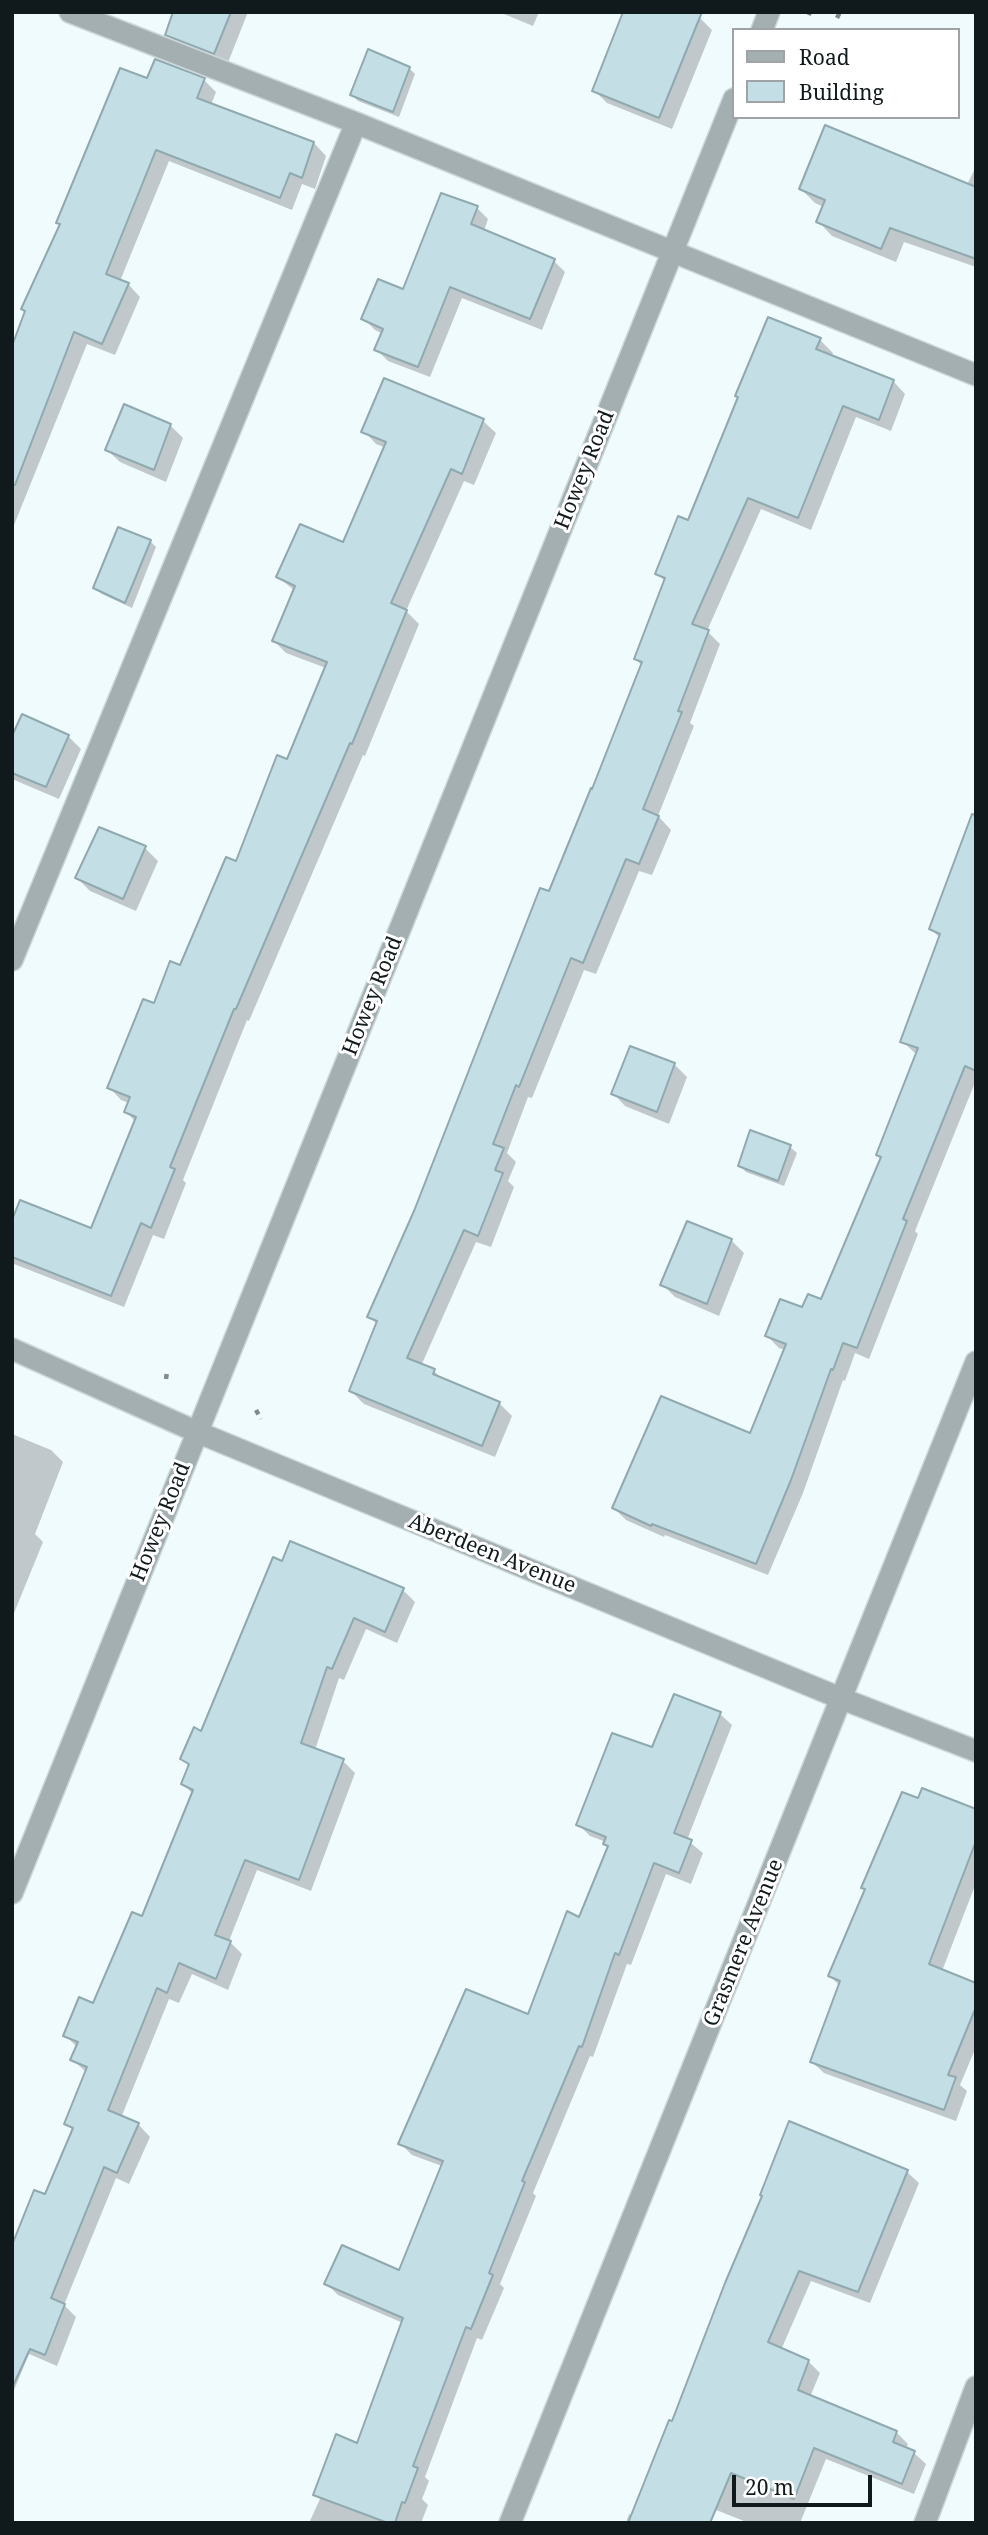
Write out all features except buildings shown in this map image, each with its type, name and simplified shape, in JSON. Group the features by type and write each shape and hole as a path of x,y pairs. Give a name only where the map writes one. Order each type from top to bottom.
{"street":[{"path":"70,12 356,123 976,375"},
{"name":"Howey Road","path":"12,1893 732,104"},
{"path":"12,960 356,123"},
{"name":"Aberdeen Avenue","path":"12,1349 197,1433 840,1698 976,1751"},
{"name":"Grasmere Avenue","path":"510,2523 976,1362"},
{"path":"925,2523 976,2387"}],"path":[{"path":"807,12 816,16"},
{"path":"166,1379 167,1373"},
{"path":"256,1409 261,1419"}]}
